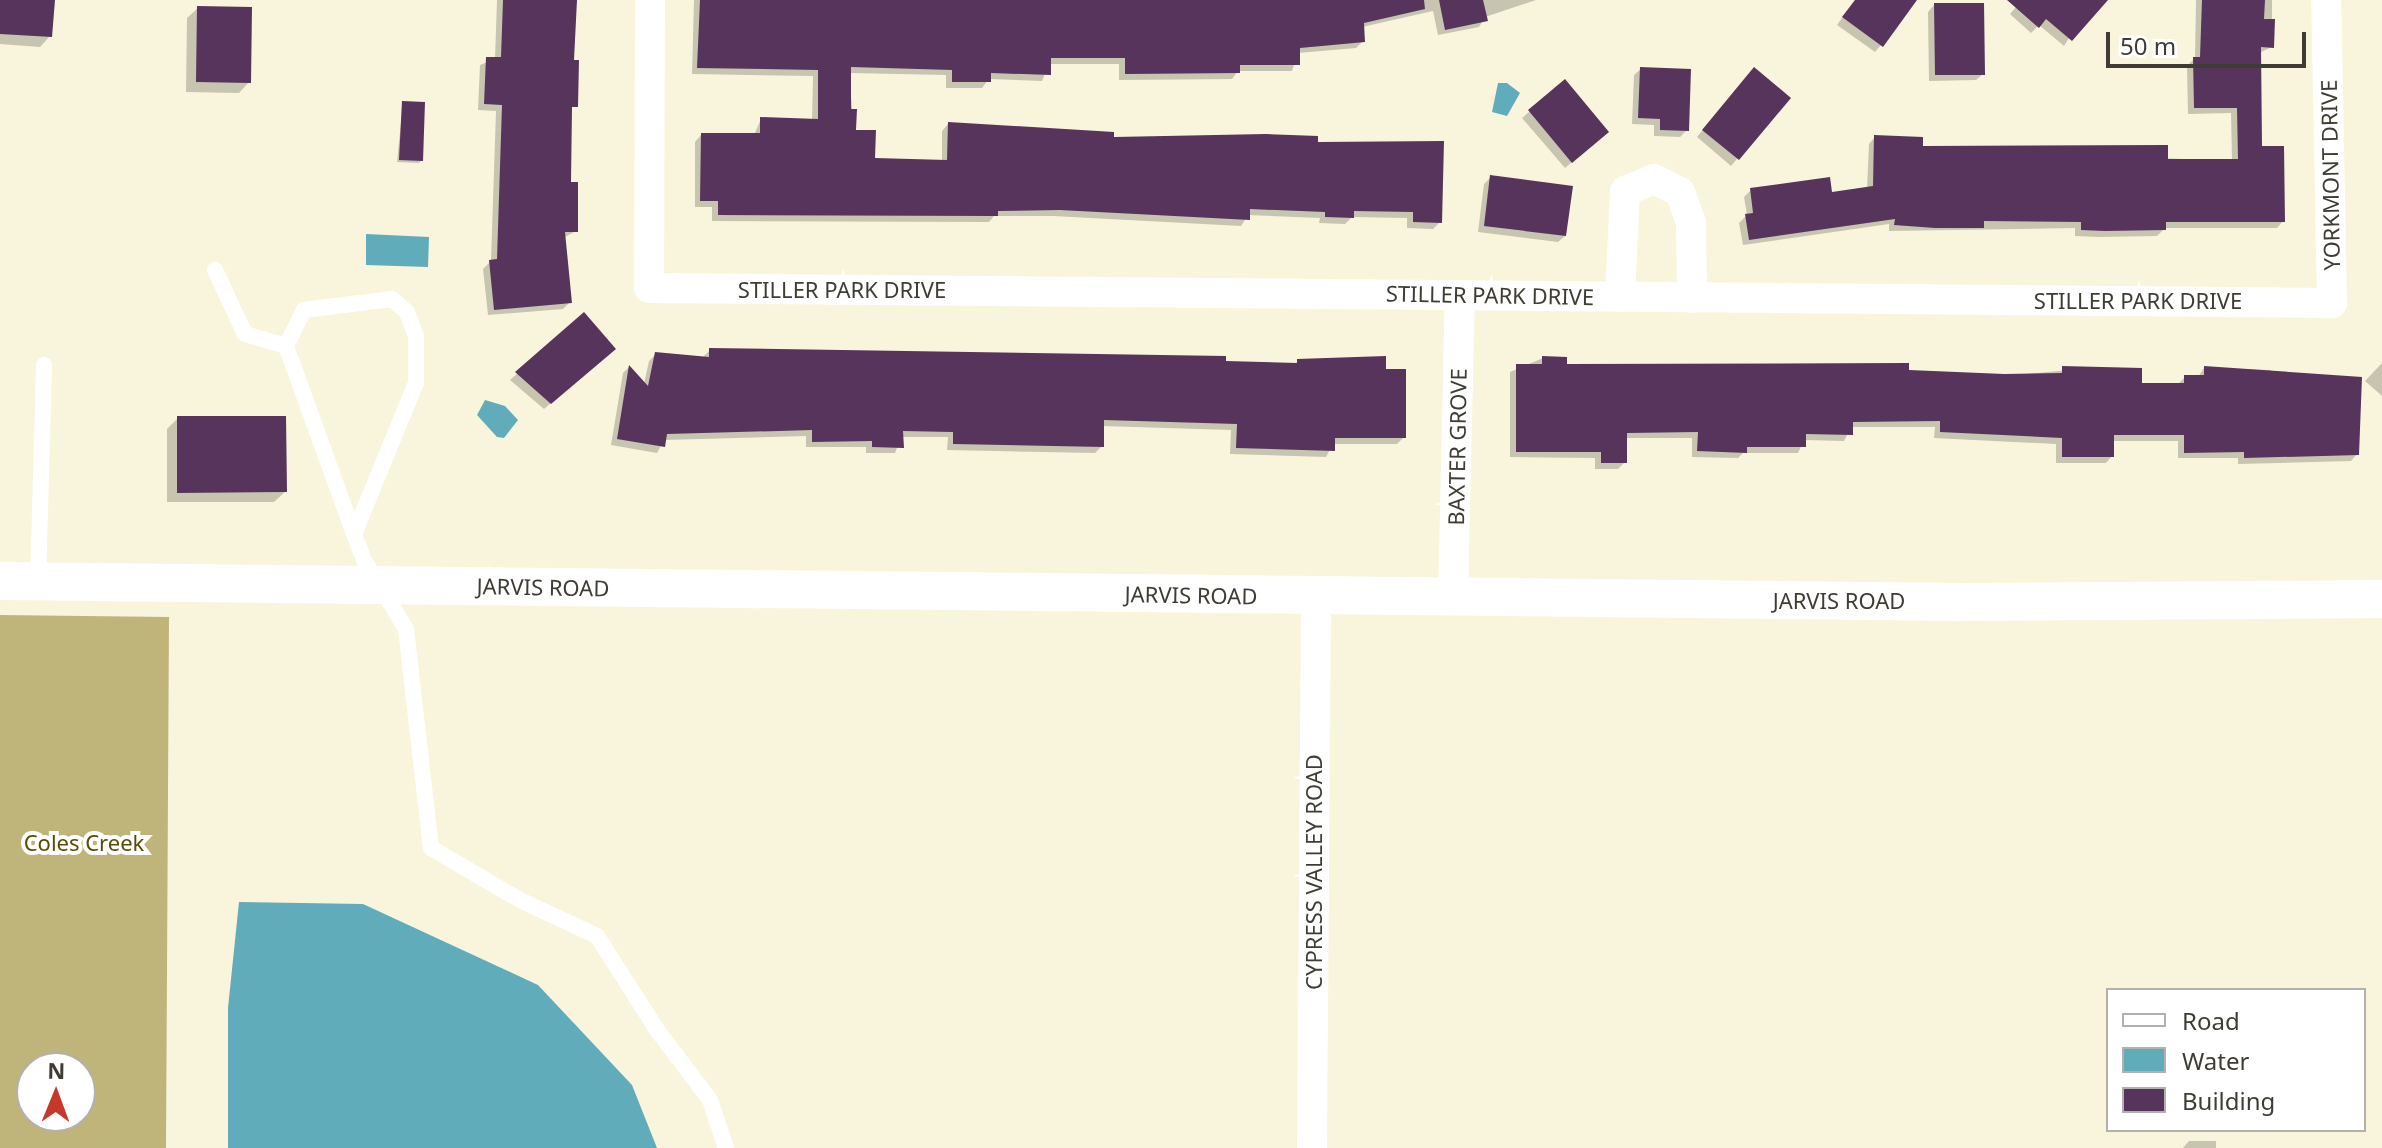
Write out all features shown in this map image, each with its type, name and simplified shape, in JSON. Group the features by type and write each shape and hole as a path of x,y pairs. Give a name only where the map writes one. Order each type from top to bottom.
{"street":[{"name":"STILLER PARK DRIVE","path":"650,0 649,288 2332,303"},
{"name":"YORKMONT DRIVE","path":"2326,0 2332,303"},
{"path":"1620,297 1620,220 1625,191 1654,179 1680,192 1691,222 1692,298"},
{"name":"BAXTER GROVE","path":"1453,598 1460,295"},
{"name":"JARVIS ROAD","path":"0,581 1453,598 2382,599"},
{"name":"CYPRESS VALLEY ROAD","path":"1312,1148 1316,596"}],"lane":[{"path":"215,270 245,334 286,346"},
{"path":"354,534 416,383 416,336 407,312 392,299 363,298 304,310 286,346 354,534 406,629 431,848 520,900 597,936 657,1030 710,1100 726,1148"},
{"path":"38,582 44,365"}],"green space":[{"name":"Coles Creek","path":"0,615 169,617 166,1148 0,1148"}],"water":[{"path":"1498,83 1507,83 1520,93 1507,116 1492,112"},
{"path":"366,234 429,237 428,267 366,265"},
{"path":"485,400 505,406 518,420 504,438 497,437 477,415"},
{"path":"239,902 363,904 538,985 632,1085 657,1148 228,1148 228,1008"}],"building":[{"path":"0,0 55,0 52,37 0,34"},
{"path":"503,0 577,0 574,60 579,60 578,107 572,107 571,182 578,182 578,232 565,232 572,303 494,310 489,260 497,259 502,105 484,104 486,57 501,57"},
{"path":"700,0 1424,0 1425,9 1364,23 1365,42 1300,48 1300,65 1240,65 1240,73 1125,74 1125,58 1051,58 1051,75 991,73 991,82 952,82 952,70 851,67 851,109 857,109 856,130 876,130 875,158 947,160 948,122 1114,132 1114,137 1266,134 1318,136 1318,142 1444,141 1442,223 1413,222 1413,212 1354,211 1354,218 1325,217 1325,212 1250,209 1250,220 1060,210 998,211 998,216 718,215 718,201 700,201 701,133 760,133 760,117 818,119 818,70 697,68"},
{"path":"1439,0 1483,0 1488,21 1445,30"},
{"path":"1855,0 1917,0 1883,47 1842,17"},
{"path":"2007,0 2108,0 2072,41 2046,19 2039,28"},
{"path":"2202,0 2265,0 2264,19 2275,19 2274,48 2261,47 2262,146 2284,146 2285,222 2166,222 2166,230 2105,231 2081,230 2081,222 1984,221 1984,228 1935,228 1894,225 1895,219 1749,240 1745,214 1753,213 1750,188 1830,177 1832,192 1873,186 1874,135 1923,137 1923,146 2168,145 2168,159 2238,159 2237,108 2194,108 2193,57 2200,57"},
{"path":"1934,3 1984,3 1985,75 1935,75"},
{"path":"197,6 252,7 251,83 196,82"},
{"path":"1640,67 1691,69 1689,131 1660,130 1660,119 1638,118"},
{"path":"1754,67 1791,98 1739,160 1702,130"},
{"path":"1565,79 1609,132 1572,163 1528,110"},
{"path":"402,101 425,102 423,161 399,160"},
{"path":"1490,175 1573,186 1566,236 1484,226"},
{"path":"584,312 616,349 551,404 515,372"},
{"path":"709,348 1226,356 1226,361 1297,363 1297,359 1386,356 1386,369 1406,369 1406,438 1335,438 1335,451 1236,448 1237,424 1104,420 1104,447 953,444 953,432 903,431 904,448 872,447 872,441 812,442 812,430 667,434 665,447 617,439 629,365 648,386 655,352 709,357"},
{"path":"1542,356 1567,357 1567,364 1909,363 1909,370 2004,374 2062,373 2062,366 2142,368 2142,383 2184,383 2184,375 2204,375 2204,366 2362,377 2359,455 2244,458 2244,452 2184,453 2184,435 2114,435 2114,457 2062,457 2062,438 1940,432 1940,421 1853,422 1853,435 1806,434 1806,447 1747,447 1747,453 1697,451 1698,432 1627,433 1627,463 1601,463 1601,452 1516,452 1516,364 1542,364"},
{"path":"177,416 286,416 287,492 177,493"}]}
